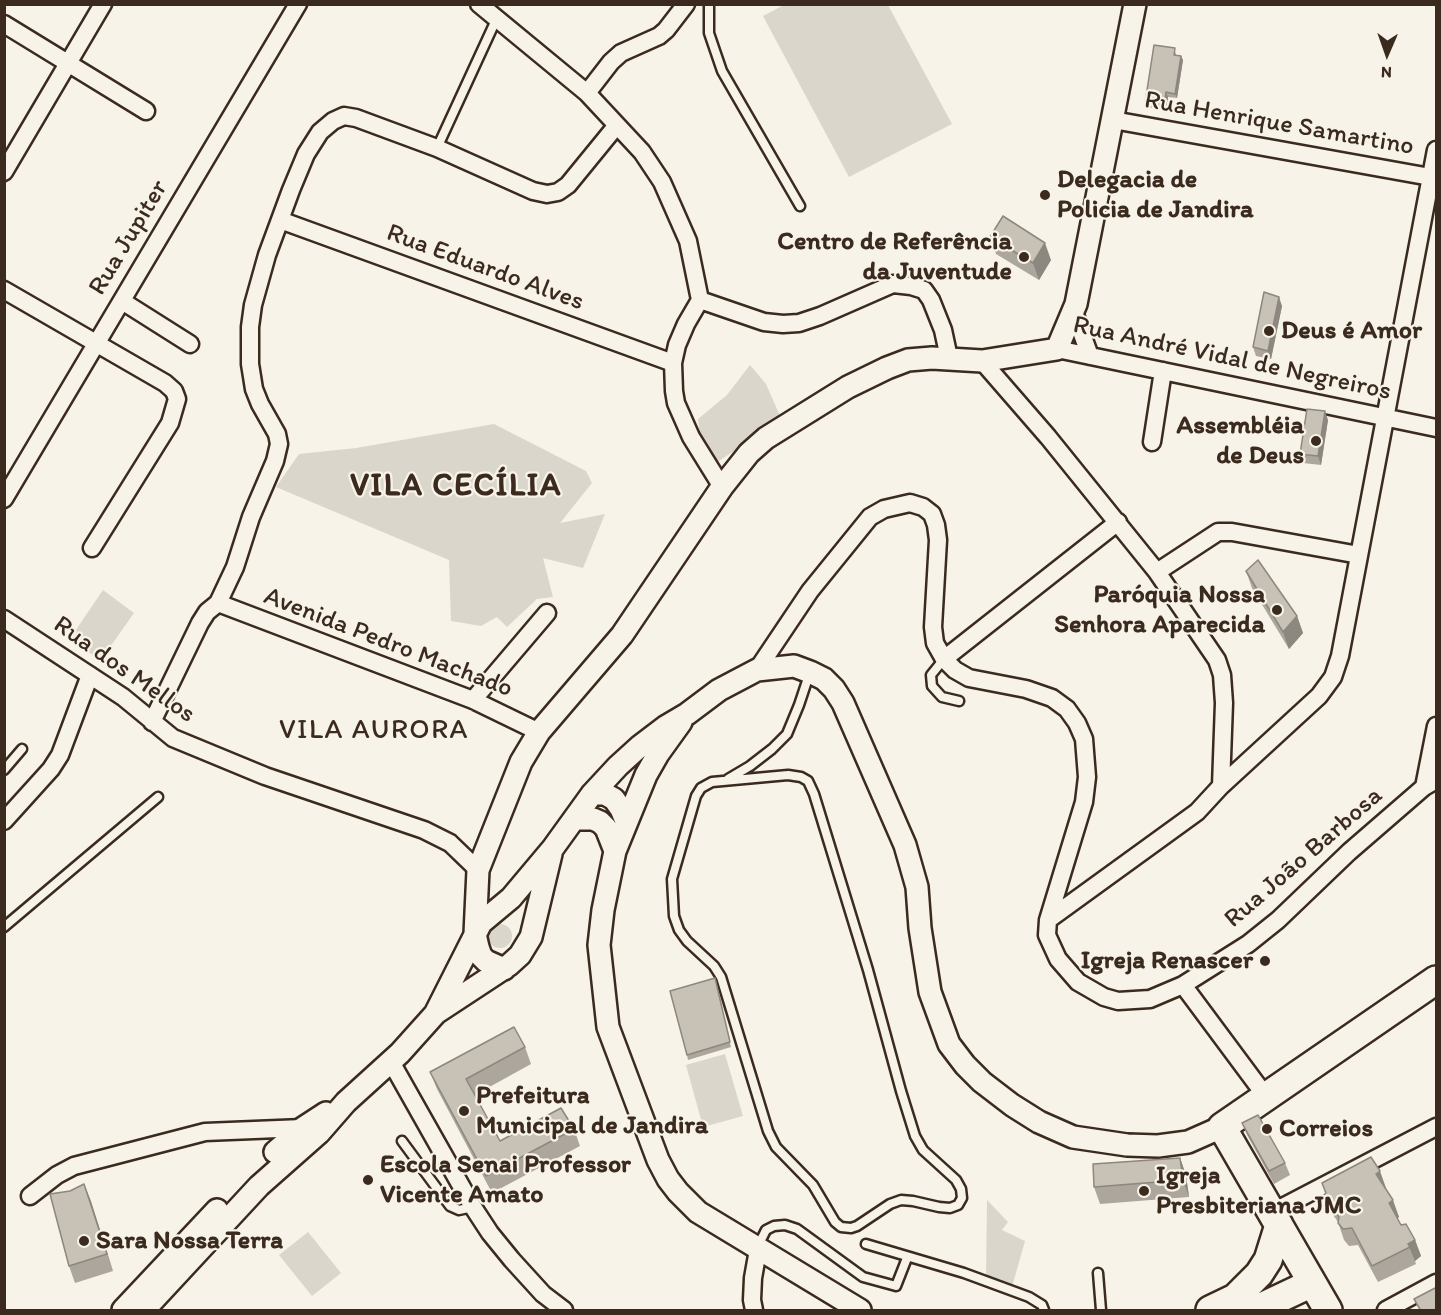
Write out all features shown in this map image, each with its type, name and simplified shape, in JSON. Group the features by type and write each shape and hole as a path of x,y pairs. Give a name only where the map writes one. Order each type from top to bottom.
{"main road":[{"path":"1328,1311 1222,1127 1437,980"},
{"path":"1210,1311 1235,1298 1259,1274 1268,1260 1275,1219"},
{"path":"1255,1311 1312,1282"}],"street":[{"path":"4,172 103,4"},
{"name":"Rua Jupiter","path":"4,498 298,4"},
{"path":"479,4 587,93 642,152 662,182 688,241 700,300 686,324 673,363 676,403 696,447 722,487"},
{"path":"587,93 621,53 666,30 676,20 686,4"},
{"path":"1058,349 1074,312 1135,4"},
{"path":"4,24 146,111"},
{"path":"152,722 200,623 207,612 218,603 235,567 279,444 278,434 254,389 250,364 250,327 255,296 280,220 306,154 320,132 333,121 344,116 356,118 437,148 533,191 547,194 558,192 568,185 617,125"},
{"name":"Rua Henrique Samartino","path":"1113,120 1434,177"},
{"path":"1048,920 1197,812 1221,786 1319,696 1333,676 1340,656 1434,177 1437,150"},
{"name":"Rua Eduardo Alves","path":"280,220 673,363"},
{"path":"700,300 764,322 799,323 893,284 911,286 924,290 931,300 943,330 949,358"},
{"path":"4,290 165,383 174,391 177,399 170,423 92,548"},
{"path":"122,300 190,345"},
{"path":"1074,312 1090,356"},
{"name":"Rua André Vidal de Negreiros","path":"475,934 478,877 511,784 539,732 622,635 722,487 749,453 766,438 848,387 908,360 949,358 982,361 1058,349 1437,428"},
{"path":"982,361 1118,522 1157,572 1217,660 1222,675 1224,703 1221,786"},
{"path":"1152,442 1163,371"},
{"path":"758,670 810,591 870,517 884,509 910,503 923,507 932,514 938,540 933,627 935,643 944,659 1118,522"},
{"path":"1157,572 1218,532 1232,532 1359,555"},
{"name":"Avenida Pedro Machado","path":"218,603 474,700 539,732"},
{"path":"474,700 547,613"},
{"name":"Rua dos Mellos","path":"4,619 123,697 173,738 202,752 265,776 424,830 450,843 478,877"},
{"name":"Rua João Barbosa","path":"944,659 955,670 969,678 1026,689 1052,698 1067,709 1077,723 1084,739 1087,777 1084,802 1048,920 1047,935 1058,959 1078,982 1104,997 1118,1001 1150,999 1183,985 1248,944 1349,852 1430,784"},
{"path":"435,1014 482,923 504,904 553,848 592,794 640,746 719,690 758,670 794,666 824,679 843,703 905,845 917,887 920,928 930,992 949,1044 964,1065 1012,1105 1039,1122 1073,1137 1128,1145 1158,1146 1188,1142 1222,1127"},
{"path":"4,821 55,762 90,675"},
{"path":"687,714 646,775 615,851 603,910 599,945 608,1027 658,1160 678,1192 698,1212 860,1311"},
{"path":"1430,784 1437,726"},
{"path":"592,794 605,794 614,799 626,821"},
{"path":"574,819 593,819 600,822 606,828 615,851"},
{"path":"123,1311 248,1177 346,1102 400,1053 435,1014 504,969 519,956 531,937 538,901 553,848"},
{"path":"478,877 522,920 531,937"},
{"path":"475,934 481,956 486,961 504,969"},
{"path":"1183,985 1267,1098"},
{"path":"390,1060 473,1206 512,1260 543,1294 564,1311"},
{"path":"1275,1219 1437,1127"},
{"path":"30,1196 57,1175 74,1166 205,1132 310,1131"},
{"path":"144,1311 310,1131"},
{"path":"754,1311 753,1278 758,1250"},
{"path":"1386,1311 1437,1283"}],"lane":[{"path":"709,4 709,33 722,71 800,206"},
{"path":"437,148 496,20"},
{"path":"944,659 931,675 932,686 942,697 959,701"},
{"path":"726,780 788,775 801,777 808,781 868,970 915,1136 923,1150 956,1180 961,1189 962,1198 958,1205 950,1208 901,1200 890,1204 851,1228 841,1227 835,1222 813,1185 776,1147 768,1131 721,977 714,966 687,941 674,916 672,879 696,796 701,788 712,782 726,780 750,766 787,734 810,672"},
{"path":"4,770 22,748"},
{"path":"4,927 158,797"},
{"path":"402,1141 450,1206 459,1209 473,1206"},
{"path":"758,1250 766,1230 774,1226 785,1225 797,1229 863,1277 896,1287 907,1258"},
{"path":"866,1244 964,1273 1029,1297 1042,1305 1044,1311"},
{"path":"1098,1272 1101,1311"}],"shaded area":[{"path":"784,5 888,5 952,124 849,177 763,16"},
{"path":"750,365 766,384 780,416 752,439 716,463 700,437 698,419 727,395"},
{"path":"494,424 586,471 592,483 560,523 605,514 583,568 543,558 553,597 537,599 507,627 497,617 481,626 451,621 449,560 276,487 299,454 356,448"},
{"path":"103,590 134,613 101,660 69,640"},
{"path":"500,924 508,928 512,936 508,944 500,948 492,944 488,936 492,928"},
{"path":"725,1054 743,1116 703,1127 686,1065"},
{"path":"987,1200 1008,1222 1002,1230 1025,1241 1012,1287 986,1279"},
{"path":"308,1232 341,1273 312,1296 279,1255"}],"building":[{"path":"1154,45 1175,48 1174,55 1181,56 1175,94 1166,92 1164,106 1145,103"},
{"path":"1003,216 1045,243 1033,263 990,237"},
{"path":"1264,292 1279,297 1268,351 1253,347"},
{"name":"Assembléia de Deus","path":"1307,409 1325,411 1318,456 1300,454"},
{"path":"1258,560 1297,616 1283,632 1246,571"},
{"path":"715,978 730,1042 687,1055 670,991"},
{"path":"514,1027 525,1047 466,1079 500,1141 561,1108 574,1129 486,1176 430,1072"},
{"path":"1258,1115 1285,1163 1269,1171 1242,1123"},
{"path":"1371,1157 1380,1171 1376,1174 1393,1200 1389,1203 1401,1225 1406,1224 1415,1240 1408,1244 1410,1247 1372,1266 1352,1228 1343,1229 1338,1223 1339,1217 1324,1195 1326,1193 1322,1183"},
{"path":"1180,1158 1183,1180 1094,1187 1093,1164"},
{"name":"Sara Nossa Terra","path":"84,1184 107,1254 69,1266 50,1194 70,1191"},
{"path":"1437,1287 1437,1311 1421,1311 1414,1299"}],"place":[{"name":"Delegacia de Policia de Jandira","path":"1045,195"},
{"name":"Centro de Referência da Juventude","path":"1024,257"},
{"name":"Deus é Amor","path":"1269,331"},
{"name":"Assembléia de Deus","path":"1316,441"},
{"name":"Paróquia Nossa Senhora Aparecida","path":"1277,610"},
{"name":"Igreja Renascer","path":"1265,961"},
{"name":"Prefeitura Municipal de Jandira","path":"464,1111"},
{"name":"Correios","path":"1267,1129"},
{"name":"Escola Senai Professor Vicente Amato","path":"368,1180"},
{"name":"Igreja Presbiteriana JMC","path":"1144,1191"},
{"name":"Sara Nossa Terra","path":"84,1241"}],"district":[{"name":"VILA CECÍLIA","path":"456,487"},
{"name":"VILA AURORA","path":"374,731"}]}
